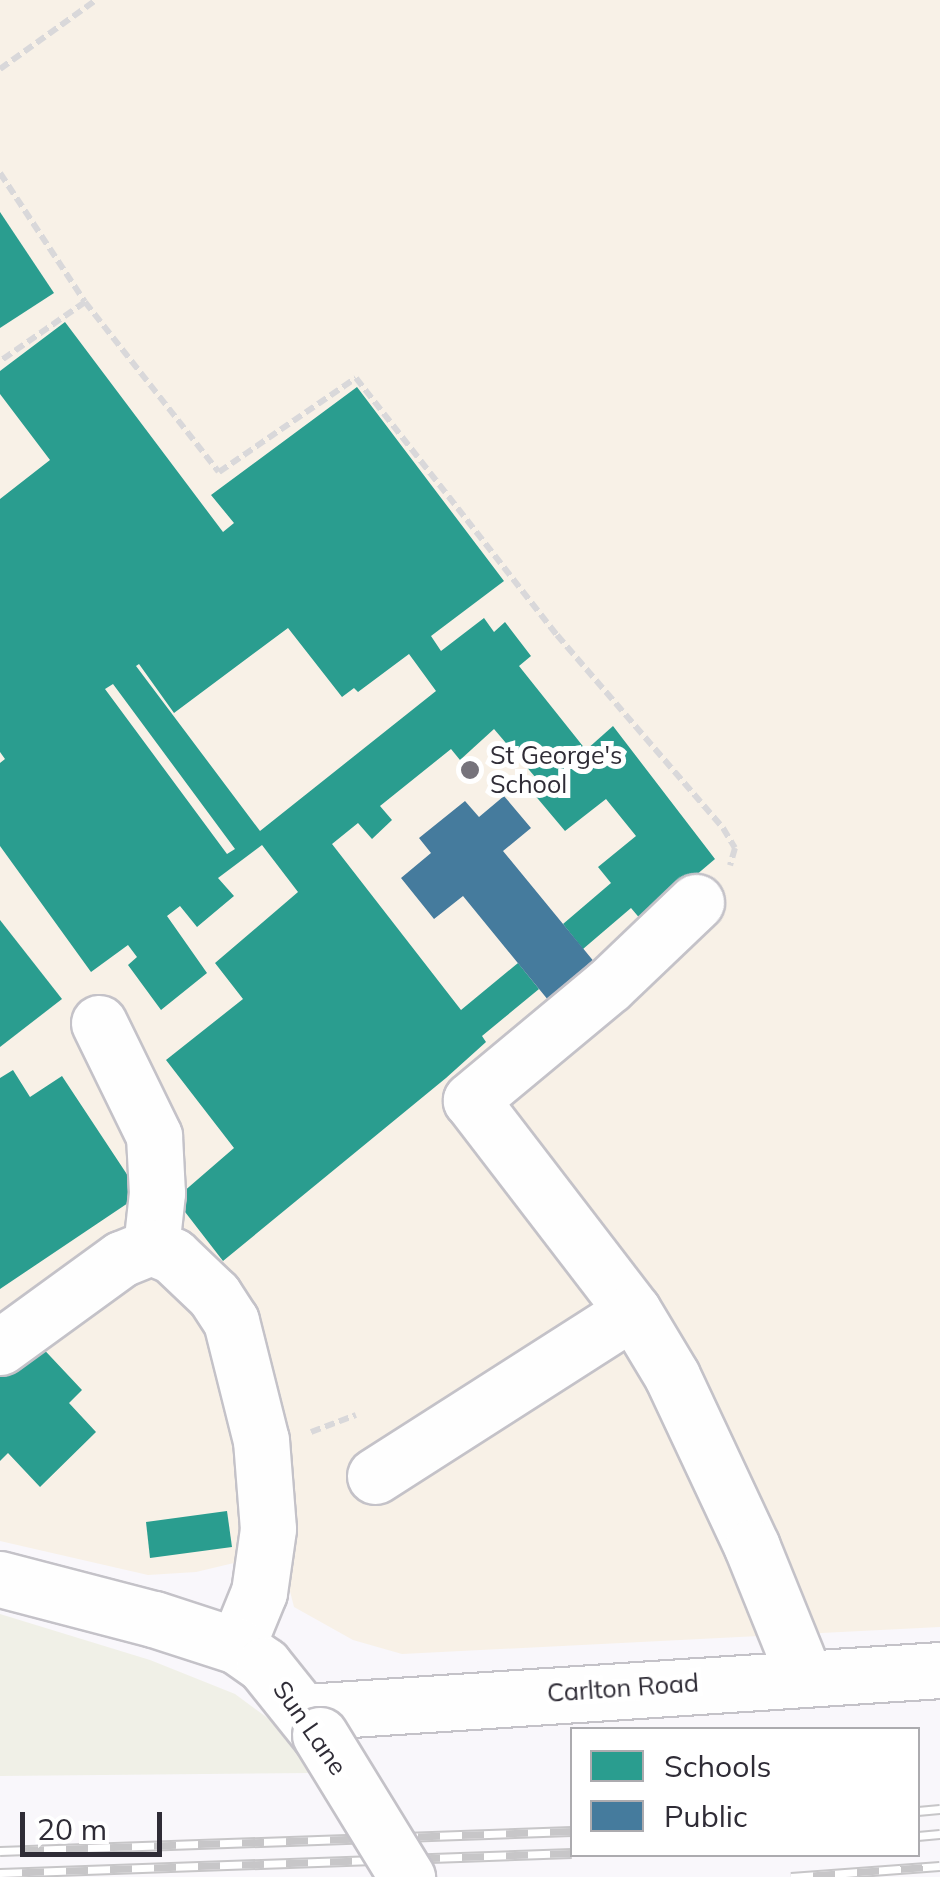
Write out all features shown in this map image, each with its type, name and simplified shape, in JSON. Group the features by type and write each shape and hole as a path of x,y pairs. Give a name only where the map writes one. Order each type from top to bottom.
{"street":[{"path":"696,902 609,985 471,1100 632,1311 672,1376 752,1547 804,1676"},
{"path":"100,1023 154,1136 157,1193 150,1247"},
{"path":"0,1347 121,1259 150,1247 173,1256 214,1295 231,1321 258,1429 268,1528 259,1592 237,1646"},
{"path":"375,1476 632,1311"},
{"name":"Sun Lane","path":"0,1580 154,1618 237,1646 264,1665 313,1724 407,1877"},
{"name":"Carlton Road","path":"313,1724 804,1676 940,1670"}],"path":[{"path":"0,69 96,0"},
{"path":"0,173 85,302 219,472 356,378 557,635 723,828 734,848 729,872 696,902"},
{"path":"0,361 85,302"},
{"path":"258,1429 293,1439 356,1415"}],"shaded area":[{"name":"St George's School","path":"0,0 940,0 940,1627 402,1654 353,1640 294,1607 280,1552 196,1572 148,1575 0,1541"},
{"path":"0,1614 150,1660 235,1694 280,1727 310,1773 0,1776"}],"building: Schools":[{"path":"0,212 54,293 0,328"},
{"path":"65,322 223,532 234,523 211,495 357,387 504,581 431,636 441,651 484,618 494,632 505,622 531,656 519,666 586,750 613,726 715,859 642,921 631,908 583,949 563,924 611,883 598,867 636,836 606,799 565,831 533,793 542,785 494,729 460,760 451,749 380,806 392,820 372,839 358,823 332,844 461,1010 518,963 539,989 482,1036 486,1042 446,1078 223,1261 175,1199 234,1148 166,1060 243,999 215,963 298,892 262,845 218,878 234,896 197,927 180,906 167,916 207,973 161,1010 128,965 137,957 128,945 91,972 0,846 0,763 5,759 0,752 0,499 50,460 0,394 0,371","holes":["288,628 342,697 354,688 358,692 409,654 436,691 260,831 136,666 139,664 174,713","113,684 235,849 227,854 105,689"]},
{"path":"0,920 62,999 0,1047"},
{"path":"13,1070 30,1097 62,1076 134,1185 131,1201 0,1289 0,1078"},
{"path":"35,1340 82,1390 69,1403 96,1432 40,1487 8,1453 0,1461 0,1374"},
{"path":"227,1511 232,1547 150,1558 146,1522"}],"building: Public":[{"path":"504,796 531,828 503,851 600,969 553,1006 463,896 434,919 401,878 431,853 419,838 465,801 479,817"}],"railway":[{"path":"920,1811 940,1809"},
{"path":"0,1851 570,1831"},
{"path":"920,1836 940,1834"},
{"path":"0,1873 570,1853"},
{"path":"791,1877 940,1866"}],"place":[{"name":"St George's School","path":"470,770"}]}
